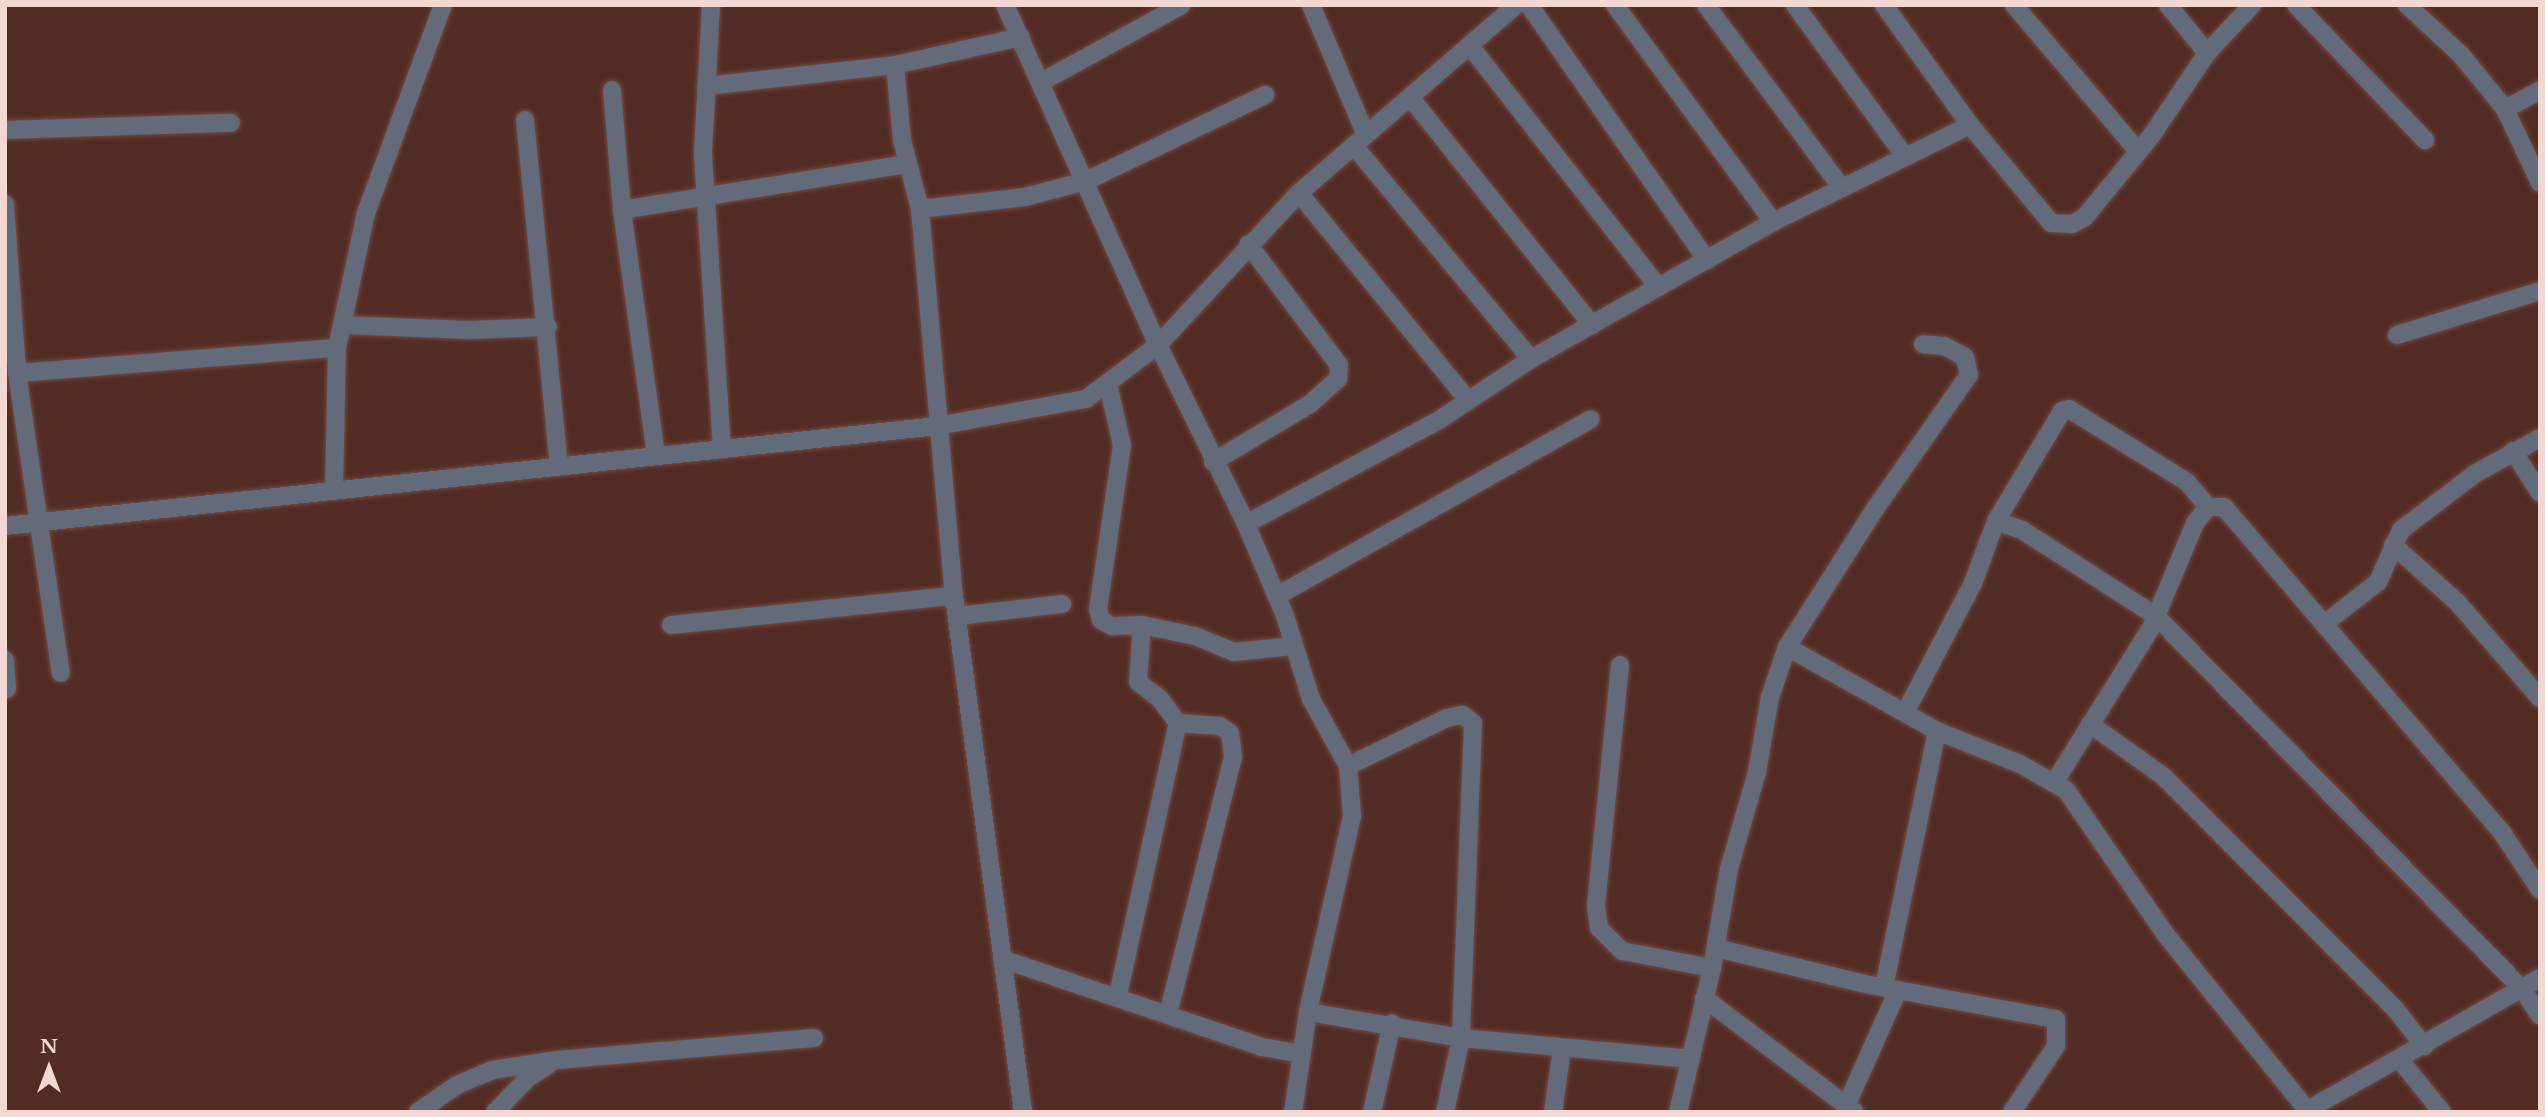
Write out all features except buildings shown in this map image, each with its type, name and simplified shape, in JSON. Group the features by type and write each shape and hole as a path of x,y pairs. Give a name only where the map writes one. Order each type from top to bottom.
{"street":[{"path":"334,490 337,348 366,213 443,5"},
{"path":"711,5 706,86 705,196 722,449"},
{"path":"1005,5 1043,81 1158,345 1277,596 1311,699 1348,766 1352,816 1308,1012 1293,1112"},
{"path":"1043,81 1182,5"},
{"path":"1311,5 1360,140 1531,359"},
{"path":"5,526 937,426 1086,399 1158,345 1248,244 1299,193 1516,5"},
{"path":"1529,5 1707,260"},
{"path":"1615,5 1773,222"},
{"path":"1706,5 1842,188"},
{"path":"1795,5 1904,155"},
{"path":"1884,5 1970,125 2039,211 2051,223 2062,226 2084,218 2138,151 2207,53 2252,5"},
{"path":"2014,5 2138,151"},
{"path":"2168,5 2207,53"},
{"path":"2296,5 2425,140"},
{"path":"2407,5 2462,56 2505,109 2540,183"},
{"path":"706,86 895,65 1021,37"},
{"path":"1470,46 1658,287"},
{"path":"895,65 906,164 920,209 954,596 1023,1112"},
{"path":"612,90 622,210 656,455"},
{"path":"2505,109 2540,90"},
{"path":"920,209 1025,197 1086,181 1265,94"},
{"path":"1410,97 1592,325"},
{"path":"525,120 548,327 559,465"},
{"path":"5,131 231,123"},
{"path":"1245,524 1439,420 1466,398 1531,359 1773,222 1904,155 1970,125"},
{"path":"622,210 906,164"},
{"path":"1299,193 1466,398"},
{"path":"6,214 9,321 41,522 61,673"},
{"path":"1213,462 1310,404 1338,379 1339,365 1248,244"},
{"path":"2397,335 2540,291"},
{"path":"342,325 469,330 548,327"},
{"path":"1678,1112 1712,968 1729,869 1757,772 1770,697 1787,647 1875,509 1969,375 1965,357 1944,346 1923,344"},
{"path":"17,373 337,348"},
{"path":"1108,384 1122,445 1098,609 1101,620 1112,626 1142,625 1195,636 1234,652 1293,646"},
{"path":"1905,713 1973,583 1996,521 2062,411 2069,409 2187,482 2208,507 2224,507 2503,834 2540,890"},
{"path":"1277,596 1591,419"},
{"path":"2323,624 2378,582 2390,563 2393,545 2401,530 2476,473 2540,438"},
{"path":"2514,452 2540,493"},
{"path":"2054,783 2156,615 2195,523 2208,507"},
{"path":"1996,521 2022,530 2156,615 2522,989 2540,1016"},
{"path":"2393,545 2457,602 2540,698"},
{"path":"671,625 954,596"},
{"path":"958,615 1062,604"},
{"path":"1142,625 1138,682 1159,698 1178,723 1220,726 1230,733 1233,757 1168,1014"},
{"path":"1787,647 1937,731 2066,790 2166,935 2316,1109 2540,978"},
{"path":"5,660 7,689"},
{"path":"1620,665 1596,907 1599,928 1622,951 1712,968"},
{"path":"1348,766 1447,718 1463,715 1473,723 1461,1038 1445,1112"},
{"path":"1118,995 1178,723"},
{"path":"2090,724 2163,776 2396,1010 2424,1046"},
{"path":"1704,998 1851,1108 1891,989 1937,731"},
{"path":"1716,948 1891,989 2056,1019 2056,1046 2012,1112"},
{"path":"1002,958 1118,995 1262,1047 1301,1054"},
{"path":"1308,1012 1392,1023 1461,1038 1691,1059"},
{"path":"1372,1112 1392,1023"},
{"path":"418,1112 457,1085 492,1070 557,1060 814,1038"},
{"path":"1553,1112 1562,1049"},
{"path":"2400,1059 2442,1112"},
{"path":"495,1112 527,1078 557,1060"}]}
